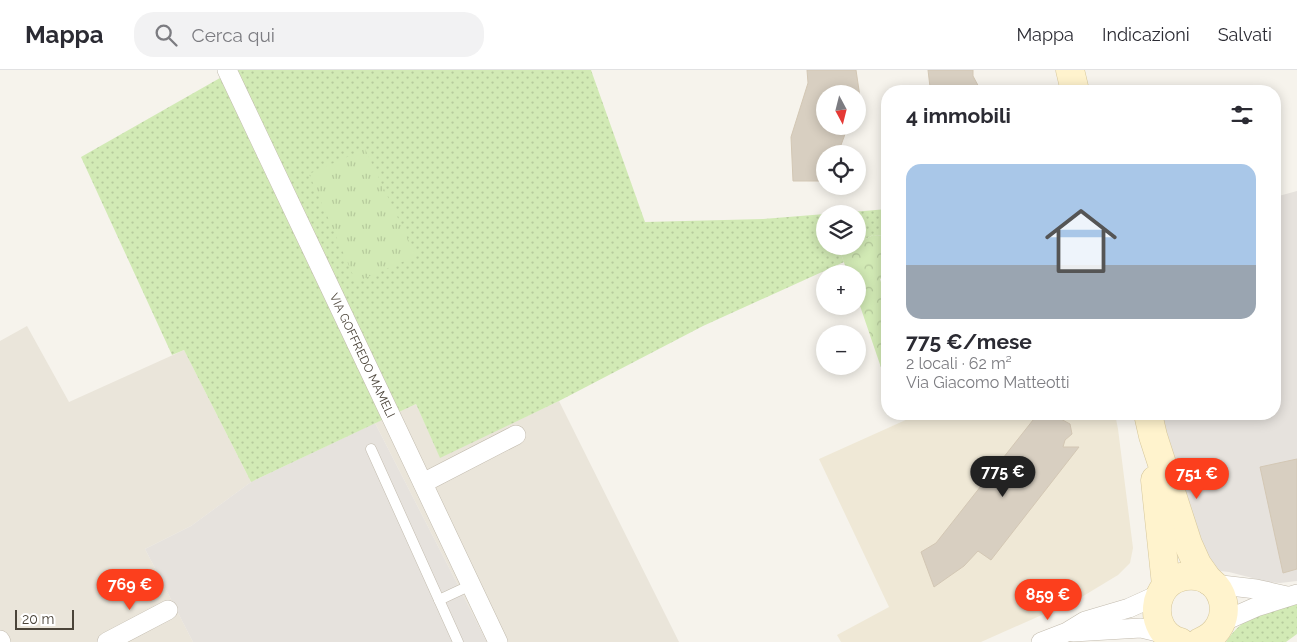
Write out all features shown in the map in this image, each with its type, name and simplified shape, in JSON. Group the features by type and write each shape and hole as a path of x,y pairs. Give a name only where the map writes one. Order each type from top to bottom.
{"street":[{"name":"VIA GOFFREDO MAMELI","path":"227,70 498,642"},
{"path":"1070,70 1074,85"},
{"path":"1150,425 1188,544 1198,564 1220,592 1224,602 1224,612 1194,637"},
{"path":"1150,425 1156,482 1163,590 1156,604 1156,615 1160,626 1194,637"},
{"path":"423,483 516,435"},
{"path":"1041,642 1067,632 1090,619 1130,608 1163,590 1176,579 1187,576 1198,576 1211,582 1292,595"},
{"path":"1067,632 1141,628 1194,637 1292,595"},
{"path":"107,642 168,610"}],"lane":[{"path":"371,449 458,642"},
{"path":"439,600 471,585"}],"shaded area":[{"path":"1297,191 1297,581 1280,583 1220,571 1208,564 1162,420 1281,420 1281,195"},
{"path":"27,326 69,402 184,350 251,482 191,526 145,549 193,642 0,642 0,341"},
{"path":"559,401 679,642 487,642 375,423 416,404 440,457"},
{"path":"906,420 1116,420 1133,548 1130,563 1118,575 1080,598 981,642 841,642 837,635 889,607 819,459"},
{"path":"375,423 487,642 193,642 145,549 191,526 251,482"}],"green space":[{"path":"234,70 591,70 645,222 763,219 816,215 816,255 841,255 844,262 837,265 816,265 816,275 703,326 559,401 440,458 416,404 251,482 184,350 172,355 81,157"},
{"path":"365,149 416,256 356,282 309,174"},
{"path":"881,210 881,236 873,235 866,239 866,211"},
{"path":"873,235 881,236 881,367 863,315 866,315 866,265 845,265 841,255 866,255 866,239"},
{"path":"1297,604 1297,634 1286,642 1226,642 1240,625 1257,615"}],"building":[{"path":"807,70 856,70 858,85 816,85 816,135 845,135 841,145 816,145 816,181 793,181 791,137 808,83"},
{"path":"928,70 973,70 973,76 978,85 930,85"},
{"path":"1033,420 1063,420 1070,424 1072,434 1065,440 1063,447 1079,447 991,560 978,551 964,566 934,587 921,552 936,543"},
{"path":"1297,459 1297,569 1283,573 1260,467"}]}
